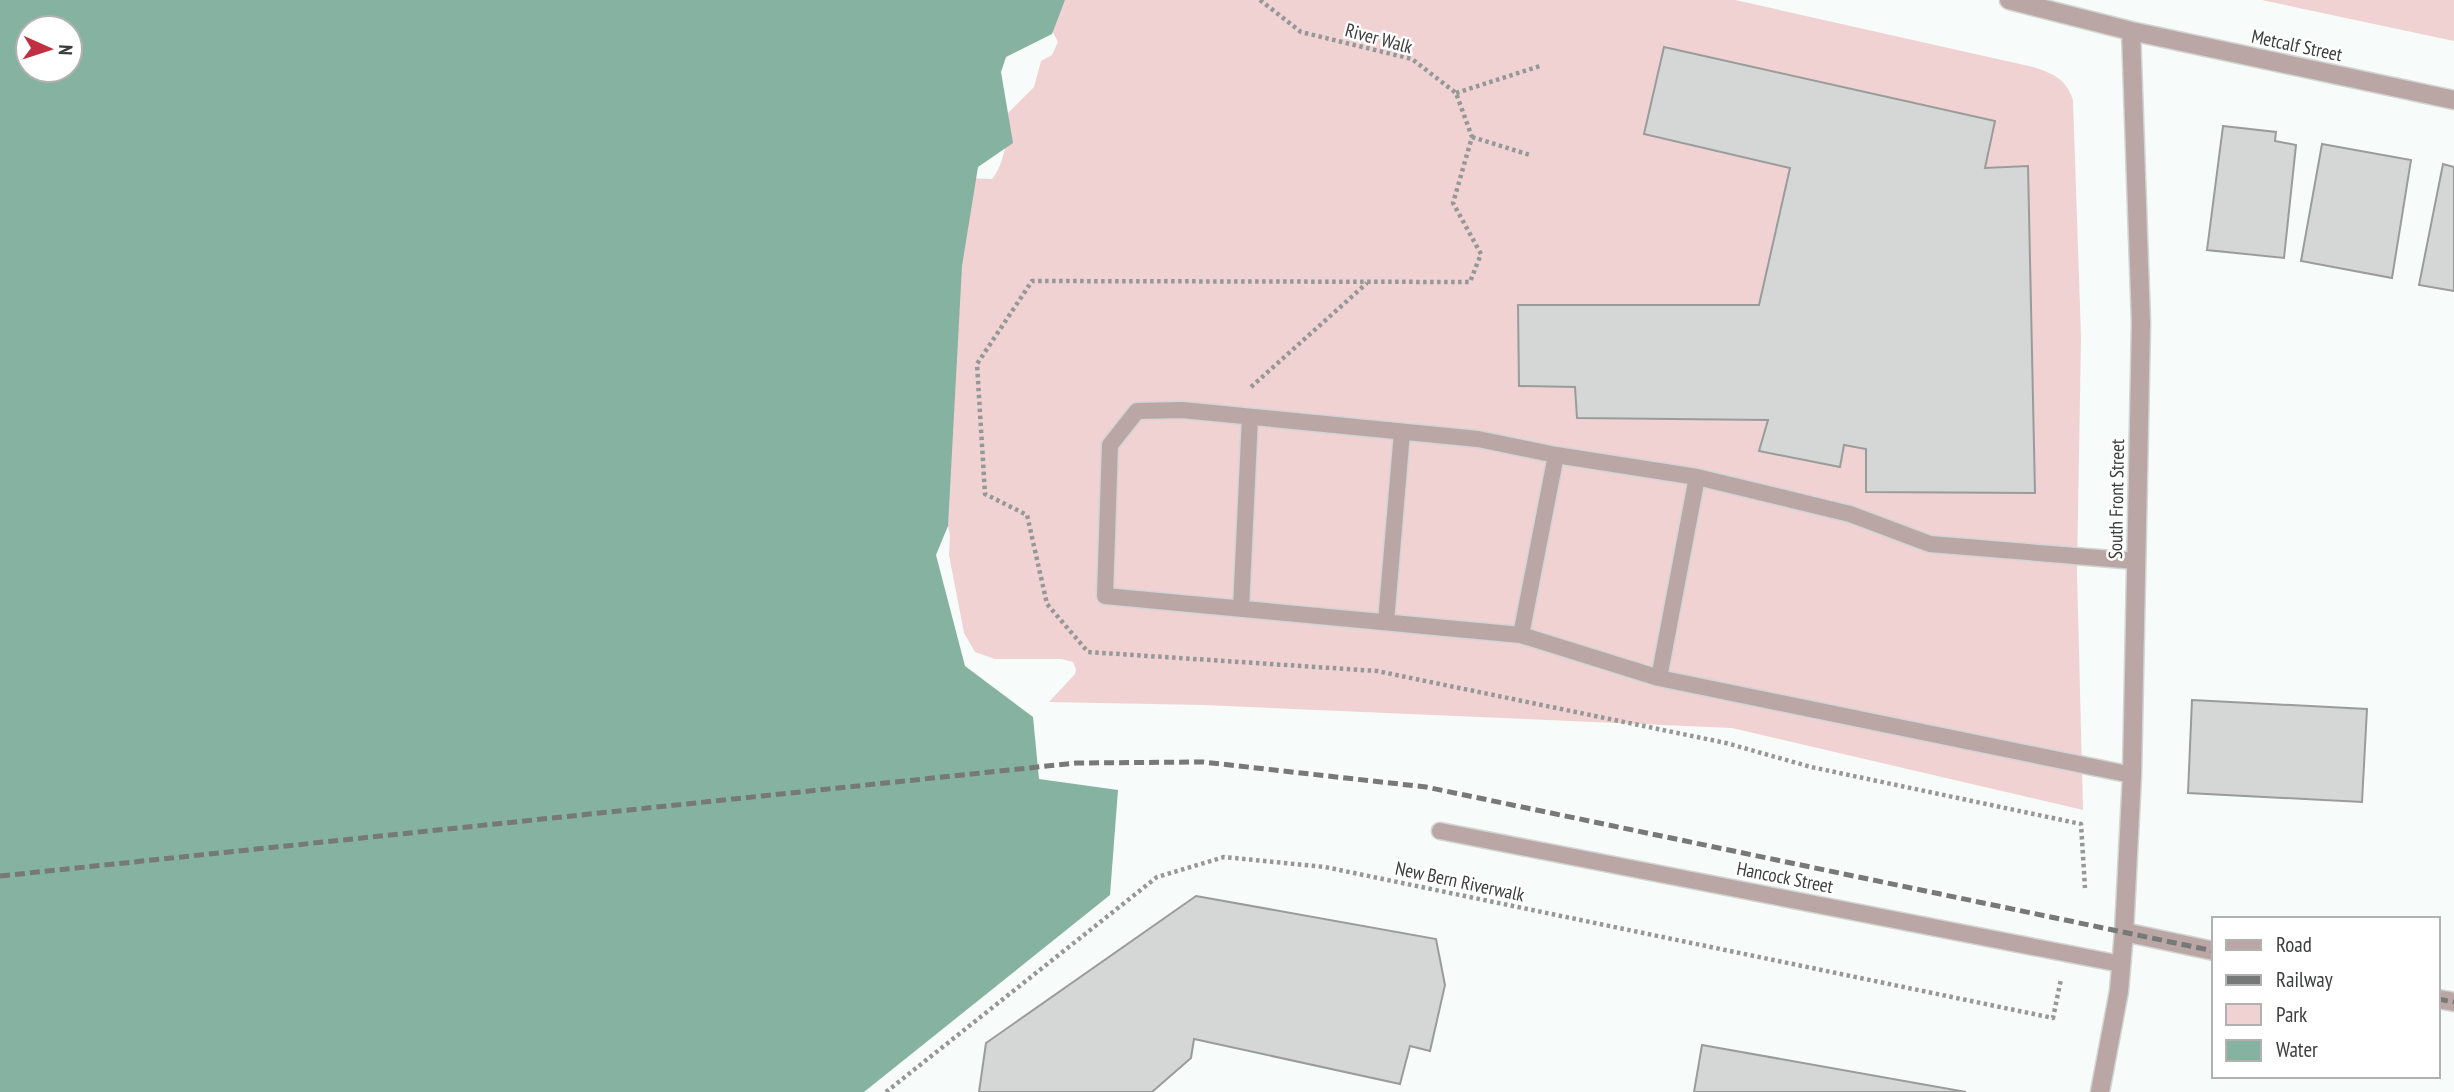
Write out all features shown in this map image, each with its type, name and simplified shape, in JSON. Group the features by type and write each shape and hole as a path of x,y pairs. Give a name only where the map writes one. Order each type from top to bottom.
{"street":[{"path":"2009,0 2132,31"},
{"name":"Metcalf Street","path":"2132,31 2454,100"},
{"name":"South Front Street","path":"2100,1092 2119,991 2132,775 2141,323 2132,31"},
{"path":"2124,932 2212,951"}],"lane":[{"path":"2132,775 1659,678 1521,635 1105,596 1111,445 1137,411 1182,410 1478,439 1556,455 1697,477 1850,514 1930,544 2136,561"},
{"path":"1241,609 1250,417"},
{"path":"1386,622 1402,432"},
{"path":"1521,635 1556,455"},
{"path":"1659,678 1697,477"},
{"name":"Hancock Street","path":"1440,831 2121,964"}],"path":[{"name":"River Walk","path":"1260,0 1301,32 1412,59 1456,93 1472,137"},
{"path":"1456,93 1540,66"},
{"path":"1470,282 1481,254 1453,202 1472,137 1530,155"},
{"path":"1243,394 1367,282"},
{"name":"New Bern Riverwalk","path":"886,1092 1157,877 1224,857 1325,867 2053,1018 2062,975"}],"green space":[{"path":"978,0 1735,0 2033,67 2058,78 2067,87 2073,100 2081,337 2077,572 2083,810 1732,728 1204,705 1049,702 1075,674 1073,662 1061,659 995,659 975,652 964,633 949,555 950,536 947,522 965,178 992,179 996,174 1005,148 1008,113 1034,87 1041,61 1052,55 1058,42 1052,30"},
{"path":"2262,0 2454,0 2454,41"}],"water":[{"path":"0,0 1065,0 1052,34 1006,57 1001,72 1013,143 978,167 962,266 948,526 936,555 965,666 1033,717 1039,779 1118,790 1110,895 864,1092 0,1092"}],"building":[{"path":"1664,47 1995,121 1985,168 2028,166 2035,493 1866,492 1866,449 1844,445 1840,467 1759,451 1768,420 1577,418 1575,387 1519,386 1518,305 1759,305 1790,168 1644,134"},
{"path":"2223,126 2276,132 2275,141 2296,145 2284,258 2207,250"},
{"path":"2322,144 2411,160 2392,278 2301,261"},
{"path":"2443,164 2454,167 2454,291 2419,285"},
{"path":"2192,700 2367,709 2362,802 2188,793"},
{"path":"1196,896 1436,939 1445,985 1430,1051 1410,1046 1400,1084 1194,1039 1191,1058 1152,1092 979,1092 986,1043"},
{"path":"1702,1045 1966,1092 1694,1092"}],"railway":[{"path":"0,876 1076,763 1203,762 1426,787 2212,951"},
{"path":"2440,999 2454,1002"}]}
